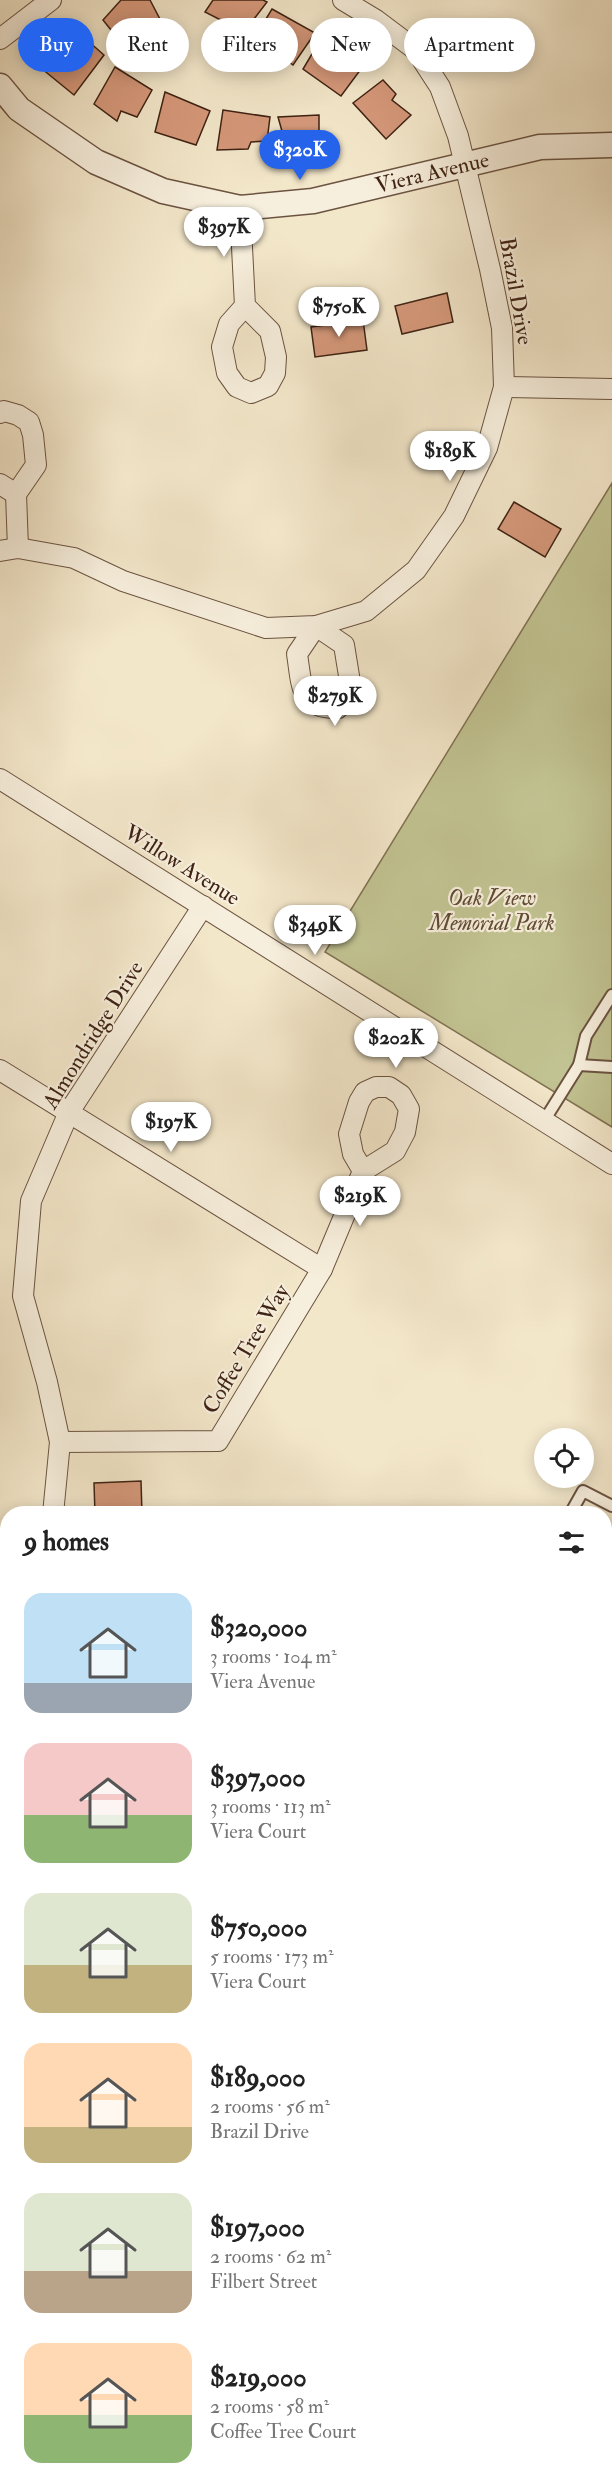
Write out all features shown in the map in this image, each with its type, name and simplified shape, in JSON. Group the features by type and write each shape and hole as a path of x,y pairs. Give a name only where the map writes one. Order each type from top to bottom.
{"street":[{"path":"0,39 51,0"},
{"name":"Brazil Drive","path":"9,550 74,558 123,581 266,628 316,626 366,611 416,570 454,516 487,448 504,387 502,328 458,136 440,87 416,50 376,20 343,0"},
{"name":"Viera Avenue","path":"0,86 20,109 96,162 163,191 240,207 313,201 540,147 612,145"},
{"path":"240,207 245,306"},
{"path":"504,387 612,389"},
{"path":"0,413 4,411 18,415 29,422 33,435 36,465 8,489 9,550"},
{"name":"Willow Avenue","path":"0,779 612,1164"},
{"name":"Almondridge Drive","path":"54,1506 60,1442 47,1382 23,1296 31,1201 69,1112 203,906"},
{"path":"0,1070 322,1269 363,1171"},
{"name":"Coffee Tree Way","path":"60,1442 218,1441 322,1269"}],"lane":[{"path":"543,1121 579,1065 586,1036 612,995"},
{"path":"579,1065 612,1066"},
{"path":"575,1506 584,1491 612,1506"}],"green space":[{"name":"Oak View Memorial Park","path":"612,483 612,1127 325,952"}],"building":[{"path":"121,0 150,0 159,18 106,18 106,24 103,20"},
{"path":"213,0 263,0 267,2 255,18 217,18 205,12"},
{"path":"272,9 288,18 267,18"},
{"path":"298,24 310,30 310,40 298,58"},
{"path":"94,46 104,55 94,68"},
{"path":"310,57 310,72 359,72 341,96 303,69"},
{"path":"46,72 91,72 74,95"},
{"path":"112,72 123,72 152,90 137,117 121,111 117,121 94,104"},
{"path":"383,80 396,94 392,100 411,115 386,139 353,103"},
{"path":"165,92 210,111 196,145 155,132"},
{"path":"223,110 270,117 267,141 251,142 248,149 217,150"},
{"path":"319,115 319,150 299,153 298,137 285,142 278,117"},
{"path":"447,293 453,322 402,334 395,306"},
{"path":"363,320 367,350 315,357 311,327"},
{"path":"514,502 561,529 545,557 498,529"},
{"path":"141,1481 142,1506 95,1506 94,1483"}]}
